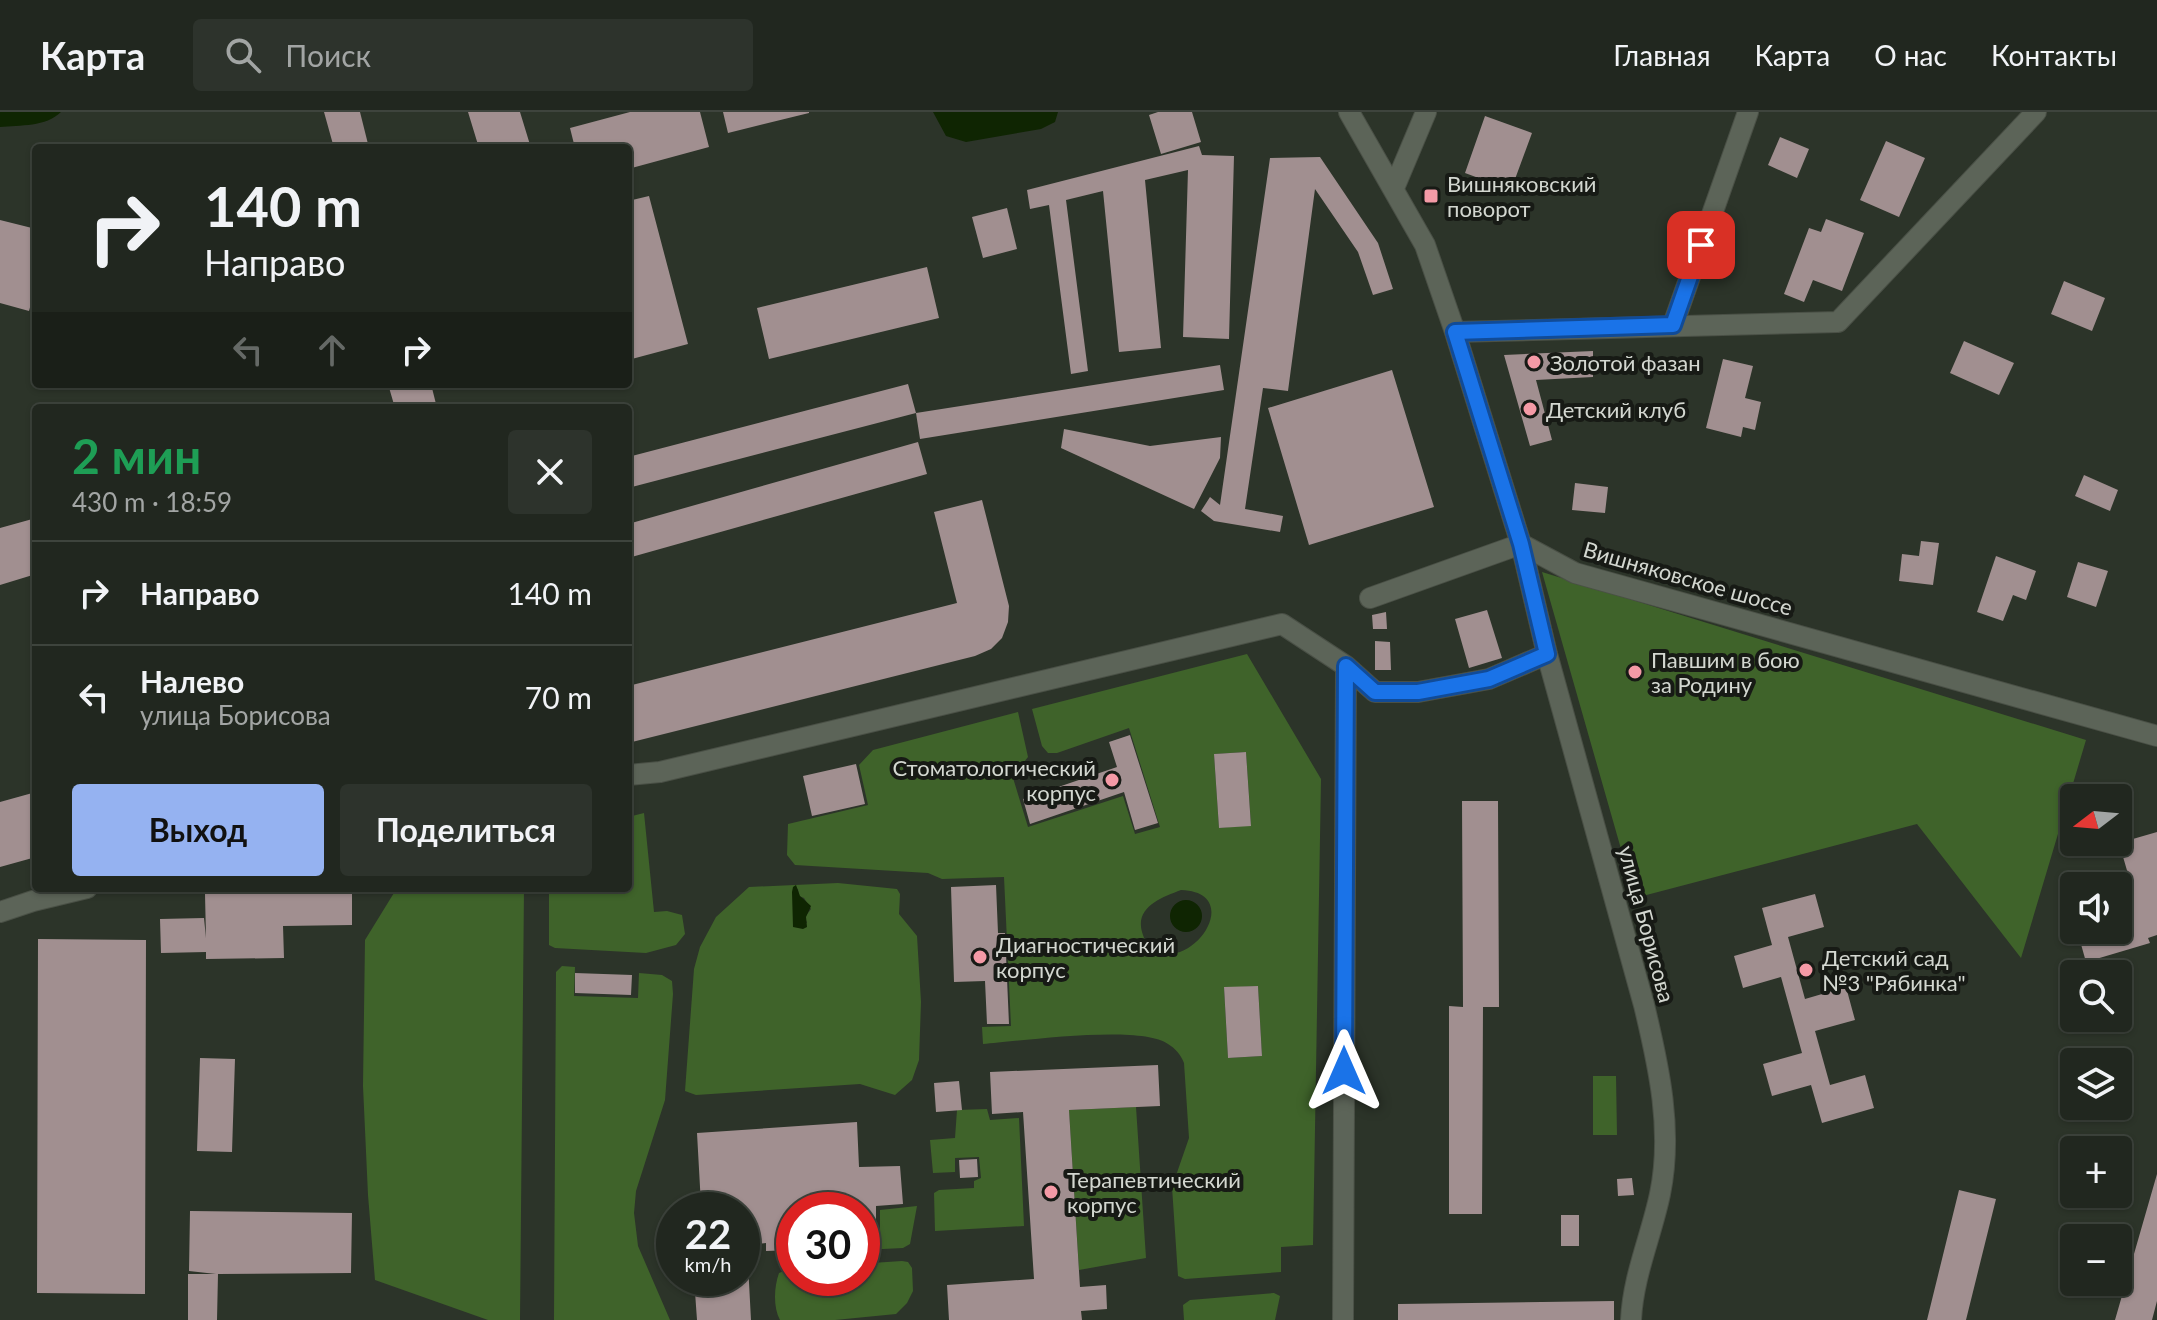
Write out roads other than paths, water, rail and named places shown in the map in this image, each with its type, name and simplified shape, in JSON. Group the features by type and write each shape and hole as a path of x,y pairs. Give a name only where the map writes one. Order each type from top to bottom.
{"street":[{"path":"1349,112 1425,245 1521,544 1370,598"},
{"path":"1394,188 1426,112"},
{"path":"1673,325 1748,112"},
{"path":"1455,332 1838,322 2036,112"},
{"name":"улица Борисова","path":"1521,544 1547,654 1644,1005 1656,1053 1667,1128 1660,1193 1632,1297 1631,1320"},
{"name":"Вишняковское шоссе","path":"1521,544 1575,573 2155,729"},
{"path":"632,774 676,768 1282,624 1346,666 1375,692 1418,692 1489,679 1547,654"},
{"path":"1343,1320 1346,666"},
{"path":"0,912 70,892"}],"place":[{"name":"Вишняковский поворот","path":"1431,196"},
{"name":"Золотой фазан","path":"1534,362"},
{"name":"Детский клуб","path":"1530,409"},
{"name":"Павшим в бою за Родину","path":"1635,672"},
{"name":"Стоматологический корпус","path":"1112,780"},
{"name":"Диагностический корпус","path":"980,957"},
{"name":"Детский сад №3 \"Рябинка\"","path":"1806,970"},
{"name":"Терапевтический корпус","path":"1051,1192"}]}
